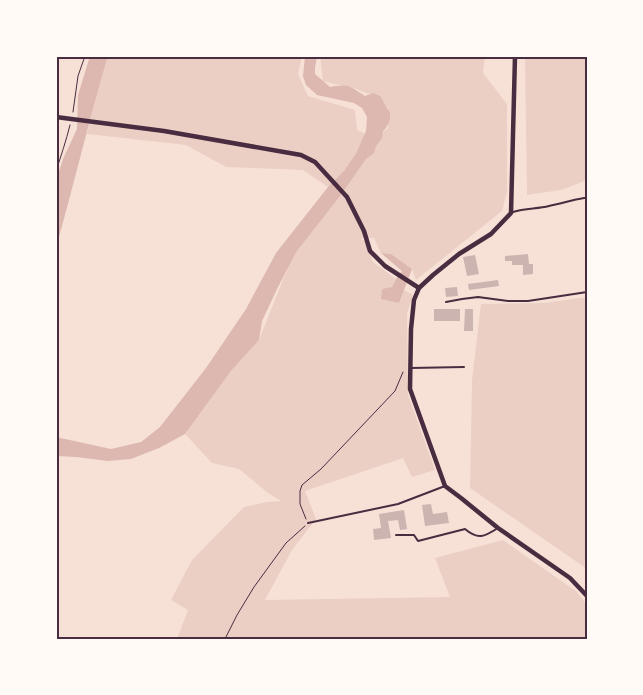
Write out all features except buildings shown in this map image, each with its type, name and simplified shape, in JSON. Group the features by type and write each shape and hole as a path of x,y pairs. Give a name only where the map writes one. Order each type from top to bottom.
{"street":[{"path":"514,56 511,213 491,234 460,254 419,288 414,300 411,329 410,389 445,486 498,528 570,578 587,596"},
{"path":"56,117 164,131 301,155 315,162 347,197 364,231 370,251 385,266 419,288"}],"lane":[{"path":"511,213 587,198"},
{"path":"446,302 478,297 508,301 528,301 587,292"},
{"path":"411,368 464,368"},
{"path":"308,524 398,504 445,486"},
{"path":"396,535 414,534 418,541 464,529 473,536 486,536 498,528"}],"path":[{"path":"56,172 72,119 78,76 85,56"},
{"path":"225,639 254,587 286,543 308,524 300,504 302,485 321,469 395,391 405,368"}],"shaded area":[{"path":"90,56 108,56 56,248 56,180 63,159 77,129 78,95"},
{"path":"108,56 302,56 298,74 308,96 355,110 357,130 375,138 388,128 388,108 377,97 356,89 323,81 320,56 485,56 483,73 507,104 507,192 502,211 416,280 412,269 391,254 381,253 374,238 360,238 365,241 373,262 396,279 392,287 399,303 404,290 413,295 407,314 408,395 435,470 412,477 403,458 305,491 316,519 292,550 265,600 450,597 435,558 503,540 577,592 587,605 587,639 568,639 564,637 563,639 177,639 188,610 171,600 192,560 244,507 281,501 268,493 239,469 212,463 185,434 231,371 259,340 284,277 297,251 345,183 328,187 303,170 226,167 186,145 87,134"},
{"path":"305,56 317,56 315,74 330,87 345,86 365,96 373,93 380,96 390,113 390,120 374,153 366,159 297,251 262,321 259,340 231,371 185,434 159,448 131,459 108,461 56,456 56,437 111,449 141,442 160,427 206,368 246,309 276,253 356,154 366,131 367,117 362,108 354,103 317,95 306,85 303,76"},
{"path":"525,56 587,56 587,180 561,190 527,195"},
{"path":"381,253 391,254 412,269 399,303 381,299 382,289 392,287 402,271"},
{"path":"587,297 587,569 470,488 472,380 481,304 544,303"}]}
